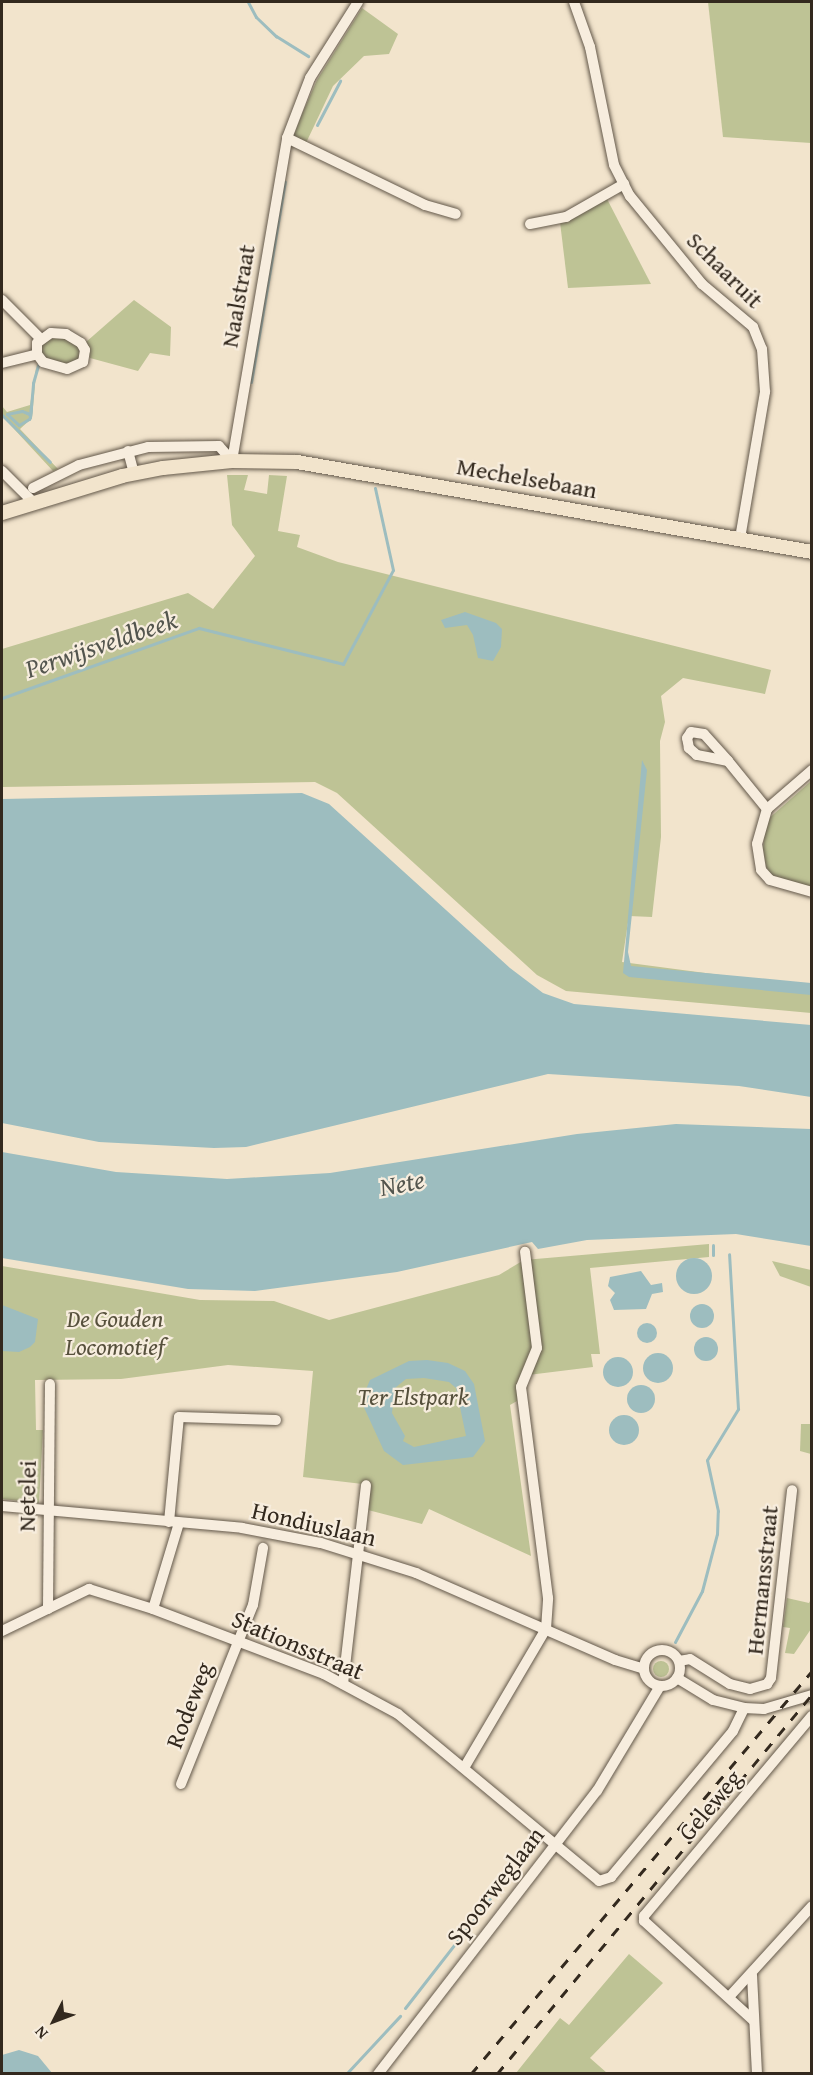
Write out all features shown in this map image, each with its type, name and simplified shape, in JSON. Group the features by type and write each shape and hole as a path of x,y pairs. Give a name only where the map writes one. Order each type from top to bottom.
{"main road":[{"name":"Mechelsebaan","path":"2,513 134,474 232,460 347,468 812,552"}],"street":[{"name":"Naalstraat","path":"232,460 287,138 310,78 356,2"},
{"name":"Schaaruit","path":"574,2 590,46 614,165 624,184 702,284 753,327 762,349 765,392 740,539"},
{"path":"287,138 425,205 456,213"},
{"path":"530,224 566,217 624,184"},
{"path":"2,300 40,338"},
{"path":"37,354 48,365 67,369 78,366 86,355 81,343 66,334 51,333 40,338"},
{"path":"37,354 40,338"},
{"path":"2,363 37,354"},
{"name":"Mechelsebaan","path":"33,488 79,465 128,450 205,444 219,446 232,460"},
{"path":"128,450 134,474"},
{"path":"2,471 34,503"},
{"path":"728,761 767,809"},
{"path":"812,770 767,809 757,844 761,870 770,880 812,892"},
{"path":"464,1768 546,1629 548,1598 521,1387 537,1348 525,1252"},
{"name":"Netelei","path":"48,1609 47,1511 50,1384"},
{"path":"153,1609 174,1522 179,1418 276,1420"},
{"path":"343,1684 360,1554 366,1485"},
{"name":"Hermansstraat","path":"679,1661 690,1659 730,1684 750,1689 767,1684 771,1678 792,1490"},
{"name":"Hondiuslaan","path":"2,1506 266,1532 360,1554 431,1579 600,1653 644,1669"},
{"name":"Rodeweg","path":"181,1784 260,1582 263,1548"},
{"name":"Stationsstraat","path":"2,1631 89,1589 153,1609 343,1684 398,1714 555,1844 604,1881 728,1738 744,1708"},
{"name":"Hondiuslaan","path":"600,1653 647,1658 660,1650 668,1651 679,1661"},
{"path":"647,1658 644,1669 655,1683 677,1678 713,1700 744,1708 764,1709 807,1696"},
{"path":"677,1678 679,1661"},
{"name":"Spoorweglaan","path":"378,2073 597,1791 638,1720 655,1683"},
{"name":"Geleweg","path":"729,1997 644,1921 644,1916 812,1716"},
{"path":"754,2021 729,1997 752,1975 812,1906"},
{"path":"752,1975 758,2073"}],"green space":[{"path":"708,2 811,2 811,143 723,137"},
{"path":"362,8 398,34 389,54 364,56 333,86 306,143 294,135 302,114 317,80"},
{"path":"606,197 651,284 568,288 560,222"},
{"path":"134,300 171,327 170,356 150,353 138,371 90,358 86,342"},
{"path":"57,335 80,347 79,360 62,365 42,356 40,346"},
{"path":"37,362 32,418 20,429 58,469 53,471 2,416 2,406 7,412 30,405"},
{"path":"227,475 248,475 244,490 267,494 269,475 287,476 278,531 300,535 297,547 338,562 771,670 765,694 683,678 661,696 665,722 660,741 661,837 652,917 629,916 622,962 811,987 811,1013 566,991 537,975 337,793 315,782 2,787 2,649 188,593 213,609 255,556 232,525"},
{"path":"811,781 811,887 772,877 766,866 763,849 766,821"},
{"name":"Ter Elstpark","path":"709,1244 709,1257 590,1268 600,1354 591,1354 593,1367 520,1376 517,1401 510,1405 531,1556 429,1509 422,1524 368,1510 371,1485 303,1477 313,1371 228,1365 121,1379 35,1380 36,1430 43,1430 39,1503 2,1499 2,1266 200,1300 274,1301 329,1320 499,1275 524,1260"},
{"path":"772,1261 811,1270 811,1287 780,1276"},
{"path":"801,1424 811,1424 811,1454 800,1451"},
{"path":"787,1598 809,1603 811,1599 811,1629 794,1654 785,1653 790,1628 783,1627"},
{"path":"658,1661 664,1661 669,1669 667,1675 658,1677 653,1672 653,1666"},
{"path":"629,1954 663,1983 590,2058 607,2073 516,2073 560,2018 569,2025"}],"water":[{"path":"465,612 496,623 502,629 501,647 493,661 478,658 473,635 467,625 445,628 441,620"},
{"path":"642,760 647,770 628,952 631,966 811,983 811,995 629,977 623,973"},
{"path":"302,793 329,804 510,968 543,993 574,1004 811,1025 811,1097 739,1086 548,1074 246,1147 214,1148 99,1142 2,1123 2,799"},
{"name":"Nete","path":"676,1124 811,1129 811,1246 736,1234 587,1240 538,1249 532,1242 397,1272 255,1291 188,1289 2,1258 2,1152 116,1172 227,1179 330,1173 577,1134"},
{"path":"694,1258 706,1264 712,1276 706,1288 694,1294 682,1288 676,1276 682,1264"},
{"path":"641,1271 651,1285 662,1283 663,1292 652,1294 646,1309 614,1310 610,1300 615,1293 608,1286 610,1277"},
{"path":"702,1304 707,1305 713,1311 713,1321 707,1327 702,1328 697,1327 691,1321 690,1316 691,1311 697,1305"},
{"path":"2,1305 38,1319 35,1342 30,1347 19,1352 2,1351"},
{"path":"647,1323 654,1326 657,1333 654,1340 647,1343 640,1340 637,1333 640,1326"},
{"path":"706,1337 711,1338 717,1344 717,1354 711,1360 706,1361 701,1360 695,1354 694,1349 695,1344 701,1338"},
{"path":"658,1353 669,1357 673,1368 669,1379 658,1383 647,1379 643,1368 647,1357"},
{"path":"618,1357 624,1358 632,1366 632,1378 624,1386 618,1387 612,1386 604,1378 603,1372 604,1366 612,1358"},
{"path":"427,1360 448,1363 465,1371 474,1384 485,1441 473,1457 403,1465 384,1451 361,1401 370,1380 409,1361","holes":["424,1378 449,1382 456,1388 466,1436 414,1447 403,1441 405,1436 392,1413 395,1388 406,1379"]},
{"path":"641,1385 651,1389 655,1399 651,1409 641,1413 631,1409 627,1399 631,1389"},
{"path":"624,1415 635,1419 639,1430 635,1441 624,1445 613,1441 609,1430 613,1419"},
{"path":"19,2050 38,2056 52,2073 2,2073 2,2055"}],"waterway":[{"name":"Perwijsveldbeek","path":"248,2 256,17 276,36 308,56"},
{"name":"Perwijsveldbeek","path":"317,125 340,81"},
{"name":"Perwijsveldbeek","path":"251,382 285,182"},
{"path":"31,407 30,416 22,411 7,414 19,425 29,419 30,417 31,407 33,383 38,365"},
{"path":"2,415 50,462"},
{"name":"Perwijsveldbeek","path":"2,698 199,628 343,664 393,570 375,488"},
{"path":"713,1245 713,1255"},
{"path":"675,1642 702,1591 717,1534 718,1511 707,1460 738,1409 729,1254"},
{"path":"405,2008 490,1899"},
{"path":"347,2073 400,2016"}],"railway":[{"path":"471,2074 812,1671"},
{"path":"497,2074 812,1694"}],"park label":[{"name":"De Gouden Locomotief","path":"115,1333"}]}
